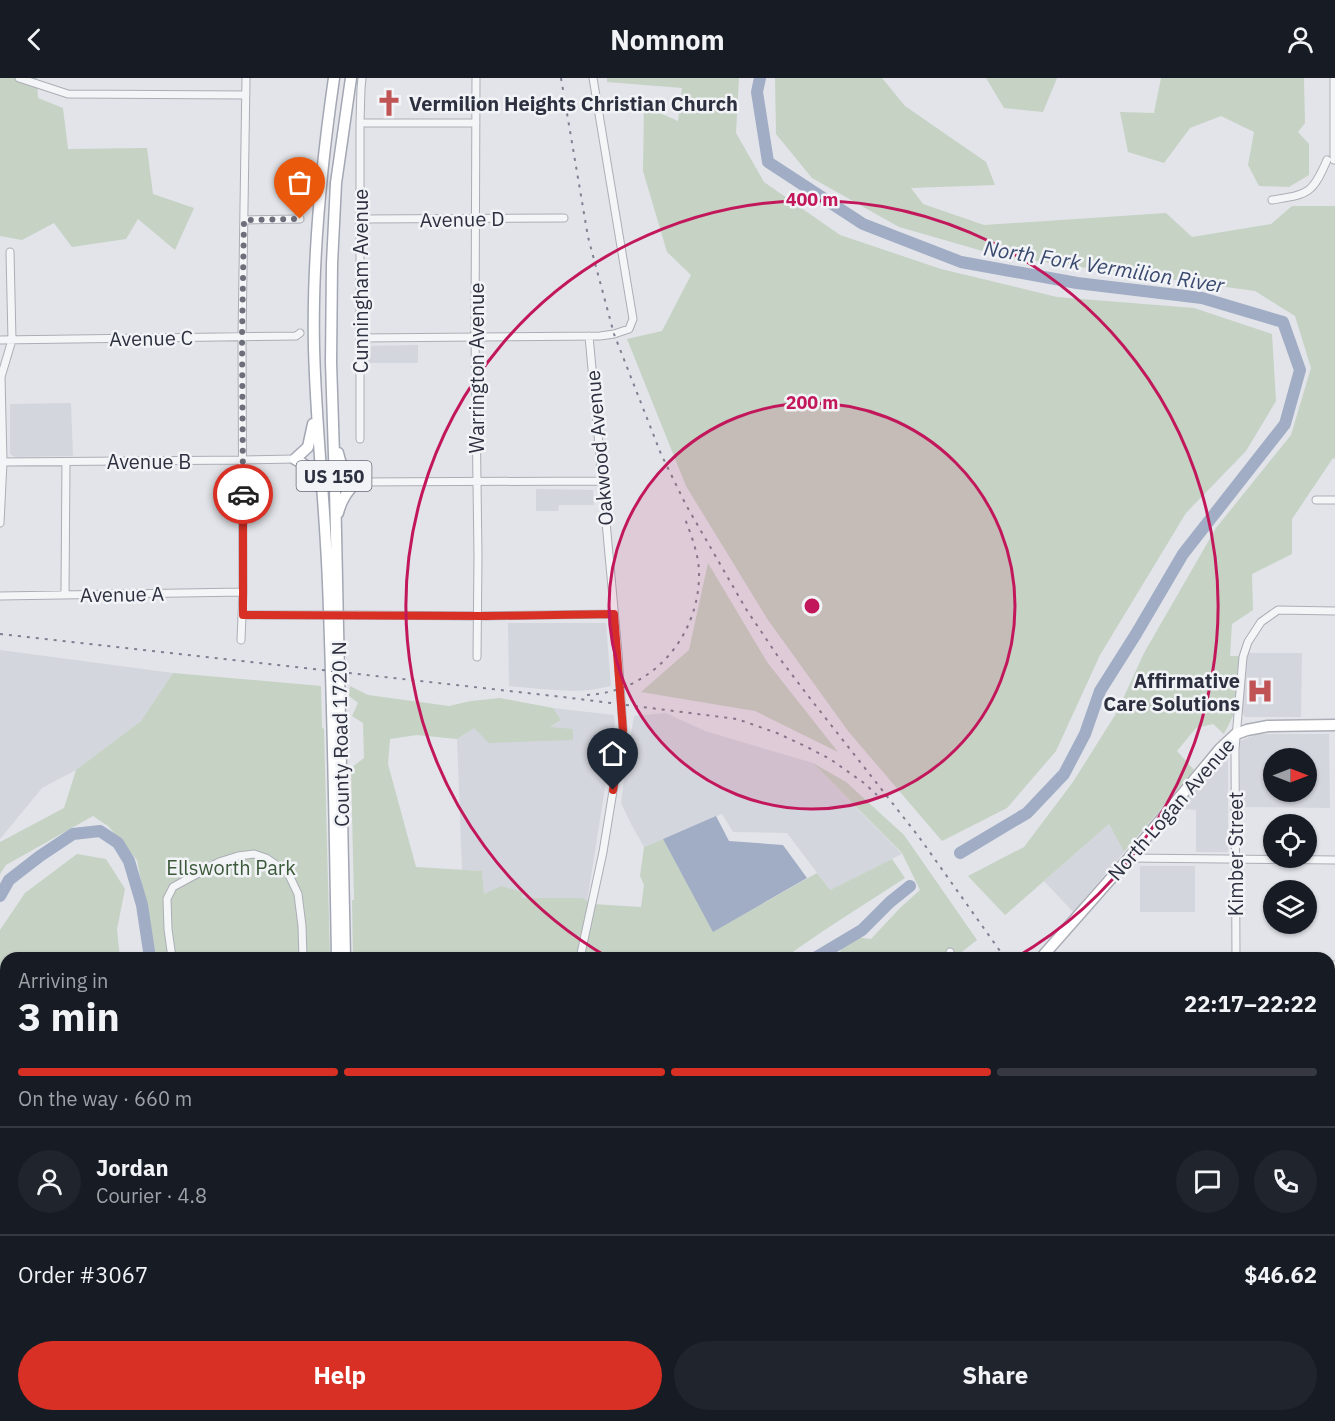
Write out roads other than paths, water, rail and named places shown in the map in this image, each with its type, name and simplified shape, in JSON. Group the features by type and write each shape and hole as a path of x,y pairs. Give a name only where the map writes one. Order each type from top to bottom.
{"main road":[{"name":"US 150","path":"323,500 316,409 315,275 322,164 334,78"},
{"name":"County Road 1720 N","path":"345,952 331,362 336,183 351,78"},
{"path":"316,409 310,442 296,459 308,466 314,474 323,500"},
{"path":"332,423 340,463 356,482 340,504 335,523"},
{"name":"County Road 1720 N","path":"323,500 332,696 338,952"},
{"name":"North Logan Avenue","path":"1046,952 1220,749 1236,734 1268,726 1335,725"}],"street":[{"path":"19,78 68,94 246,95"},
{"path":"241,640 246,78"},
{"name":"Cunningham Avenue","path":"360,439 362,78"},
{"name":"Warrington Avenue","path":"476,78 477,657"},
{"path":"360,338 589,336 614,334 629,329 633,319 593,78"},
{"path":"1272,200 1307,192 1332,160 1334,78"},
{"path":"360,123 476,123"},
{"path":"1318,160 1332,160"},
{"name":"Avenue D","path":"360,219 564,218"},
{"path":"244,220 300,219"},
{"path":"0,523 3,462 1,377 12,340 10,252"},
{"name":"Avenue C","path":"0,340 296,336 300,333"},
{"name":"Oakwood Avenue","path":"581,952 603,852 623,730 589,336"},
{"name":"Avenue B","path":"3,462 296,459"},
{"path":"65,594 66,462"},
{"path":"356,482 602,481"},
{"path":"1316,500 1335,500"},
{"name":"Avenue A","path":"0,596 243,592"},
{"name":"Kimber Street","path":"1236,952 1235,749 1243,657 1248,642 1261,622 1278,610 1335,610"},
{"path":"243,615 614,614"},
{"path":"171,952 167,899 172,887 219,862 254,854 266,858 288,873 298,894 303,926 303,952"},
{"path":"1129,858 1335,860"}],"water":[{"path":"716,816 729,841 783,845 807,878 713,932 663,839"}],"waterway":[{"name":"North Fork Vermilion River","path":"760,78 757,92 768,162 863,224 961,262 1077,283 1202,298 1283,322 1300,370 1285,424 1183,554 1100,691 1085,734 1064,774 1027,813 960,853"},
{"name":"North Fork Vermilion River","path":"0,896 9,880 73,834 100,831 118,843 129,861 142,905 149,952"},
{"name":"North Fork Vermilion River","path":"825,952 862,930 910,886"}],"railway":[{"path":"561,78 588,237 614,334 661,454 686,505 746,609 777,655 919,837 1001,952"},
{"path":"587,695 610,692 650,673 666,659 690,622 696,601 699,570 697,554 684,516"},
{"path":"0,634 563,697 737,719 777,733 830,759 877,795"}],"place":[{"name":"Vermilion Heights Christian Church","path":"389,103"},
{"name":"Affirmative Care Solutions","path":"1260,691"}],"park label":[{"name":"Ellsworth Park","path":"231,867"}]}
